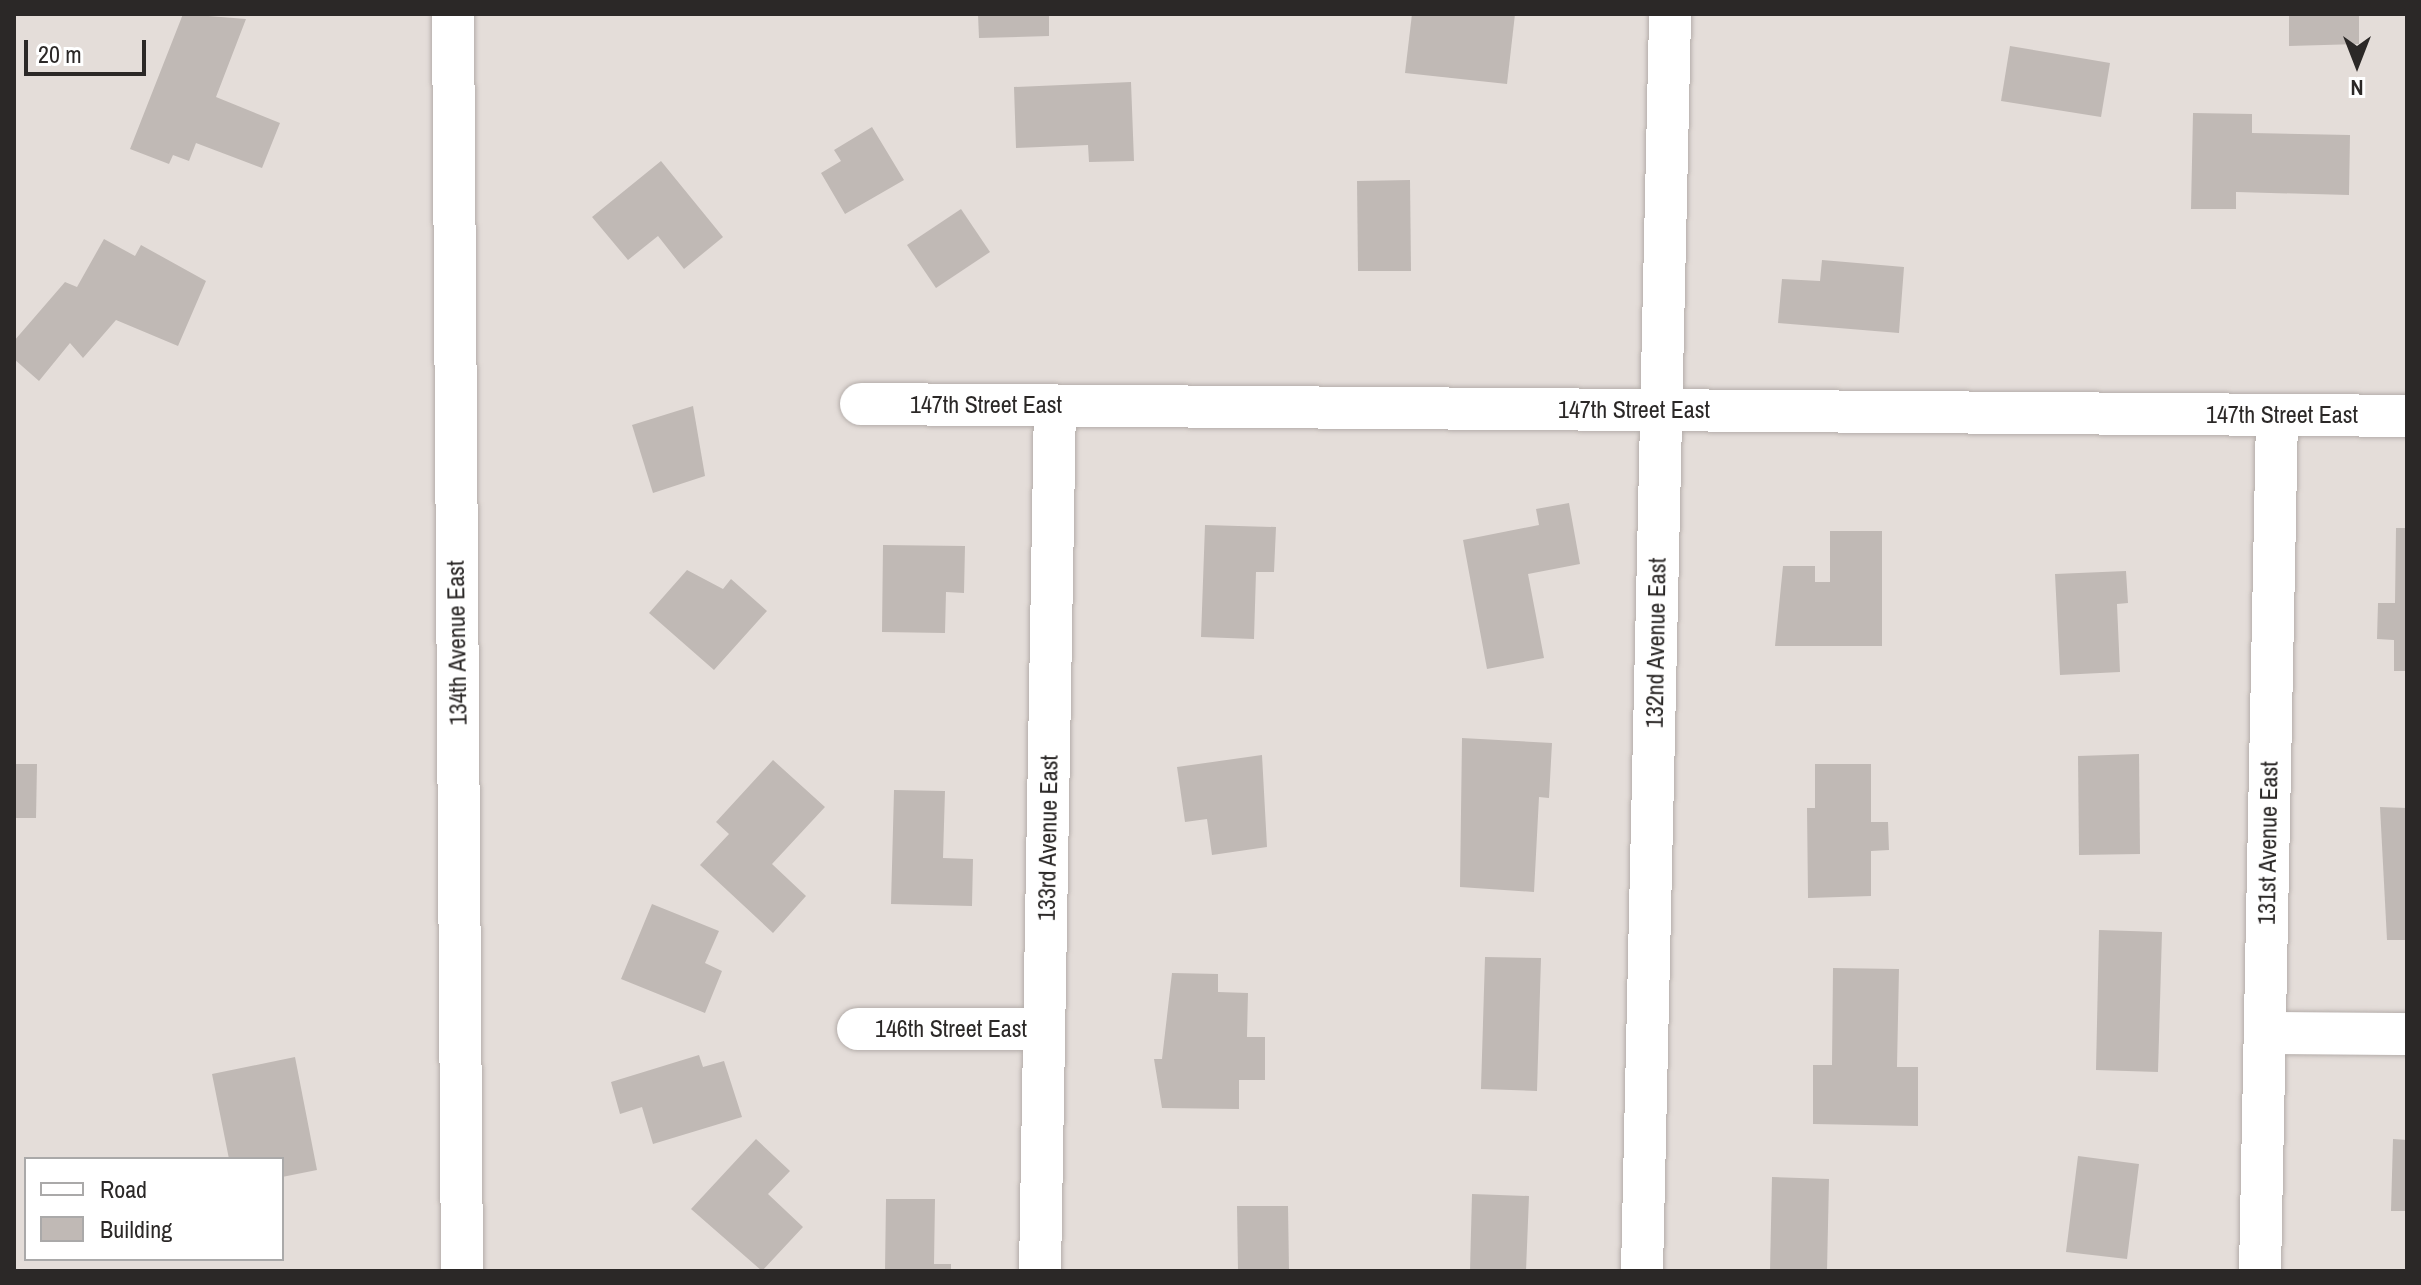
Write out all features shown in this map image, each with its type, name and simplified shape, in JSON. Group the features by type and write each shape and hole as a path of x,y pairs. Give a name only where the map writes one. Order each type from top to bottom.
{"street":[{"name":"134th Avenue East","path":"453,14 462,1271"},
{"name":"132nd Avenue East","path":"1642,1271 1670,14"},
{"name":"147th Street East","path":"861,404 2407,416"},
{"name":"133rd Avenue East","path":"1040,1271 1055,406"},
{"name":"131st Avenue East","path":"2260,1271 2277,415"},
{"name":"146th Street East","path":"858,1029 1044,1029"},
{"path":"2265,1033 2407,1034"}],"building":[{"path":"183,14 246,19 216,97 280,123 262,168 196,143 189,161 173,155 169,164 130,149"},
{"path":"978,14 1049,14 1049,36 979,38"},
{"path":"1412,14 1515,14 1507,84 1405,73"},
{"path":"2289,14 2359,14 2359,44 2289,46"},
{"path":"2010,46 2110,63 2101,117 2001,101"},
{"path":"1131,82 1134,161 1089,162 1088,145 1016,148 1014,87"},
{"path":"2193,113 2252,114 2252,133 2350,135 2349,195 2236,192 2236,209 2191,209"},
{"path":"872,127 904,180 845,214 821,173 841,161 834,150"},
{"path":"661,161 723,237 684,269 658,236 628,260 592,217"},
{"path":"1410,180 1411,271 1358,271 1357,181"},
{"path":"961,209 990,252 936,288 907,245"},
{"path":"104,239 135,256 141,245 206,281 178,346 116,320 83,358 70,343 39,381 14,359 14,341 65,282 77,287"},
{"path":"1822,260 1904,267 1899,333 1778,323 1782,279 1820,281"},
{"path":"693,406 705,476 653,493 632,425"},
{"path":"1569,503 1580,564 1528,574 1544,658 1487,669 1463,540 1539,525 1536,509"},
{"path":"1205,525 1276,527 1274,572 1256,572 1254,639 1201,637"},
{"path":"2396,528 2407,528 2407,671 2394,671 2394,640 2377,639 2378,603 2395,603"},
{"path":"1830,531 1882,531 1882,646 1775,646 1783,566 1815,566 1815,582 1830,582"},
{"path":"883,545 965,546 964,593 946,592 945,633 882,632"},
{"path":"687,570 723,589 731,579 767,611 714,670 649,613"},
{"path":"2126,571 2128,603 2117,604 2120,672 2060,675 2055,574"},
{"path":"1462,738 1552,743 1549,798 1539,797 1534,892 1460,887"},
{"path":"2139,754 2140,854 2079,855 2078,756"},
{"path":"1262,755 1267,847 1212,855 1207,819 1185,822 1177,767"},
{"path":"773,760 825,807 772,864 806,896 773,933 700,865 729,834 716,822"},
{"path":"14,764 37,764 36,818 14,818"},
{"path":"1815,764 1871,764 1871,822 1888,822 1889,850 1871,851 1871,896 1808,898 1807,808 1815,808"},
{"path":"894,790 945,791 943,858 973,859 972,906 891,904"},
{"path":"2380,807 2407,808 2407,940 2387,940"},
{"path":"652,904 719,931 705,963 722,971 705,1013 621,979"},
{"path":"2099,930 2162,932 2158,1072 2096,1070"},
{"path":"1485,957 1541,958 1537,1091 1481,1089"},
{"path":"1833,968 1899,969 1897,1067 1918,1067 1918,1126 1813,1124 1813,1065 1832,1065"},
{"path":"1172,973 1218,974 1218,992 1248,993 1247,1037 1265,1037 1265,1080 1239,1080 1239,1109 1162,1108 1154,1059 1162,1059"},
{"path":"699,1055 703,1067 724,1061 742,1117 653,1144 642,1107 620,1114 611,1082"},
{"path":"295,1057 317,1170 284,1177 284,1157 229,1157 212,1074"},
{"path":"756,1139 790,1171 768,1194 803,1227 762,1271 691,1209"},
{"path":"2393,1139 2407,1140 2407,1211 2391,1211"},
{"path":"2078,1156 2139,1164 2127,1259 2066,1252"},
{"path":"1772,1177 1829,1179 1827,1271 1770,1271"},
{"path":"1472,1194 1529,1196 1526,1271 1470,1271"},
{"path":"886,1199 935,1199 934,1264 951,1264 951,1271 885,1271"},
{"path":"1237,1206 1288,1206 1289,1271 1238,1271"}]}
